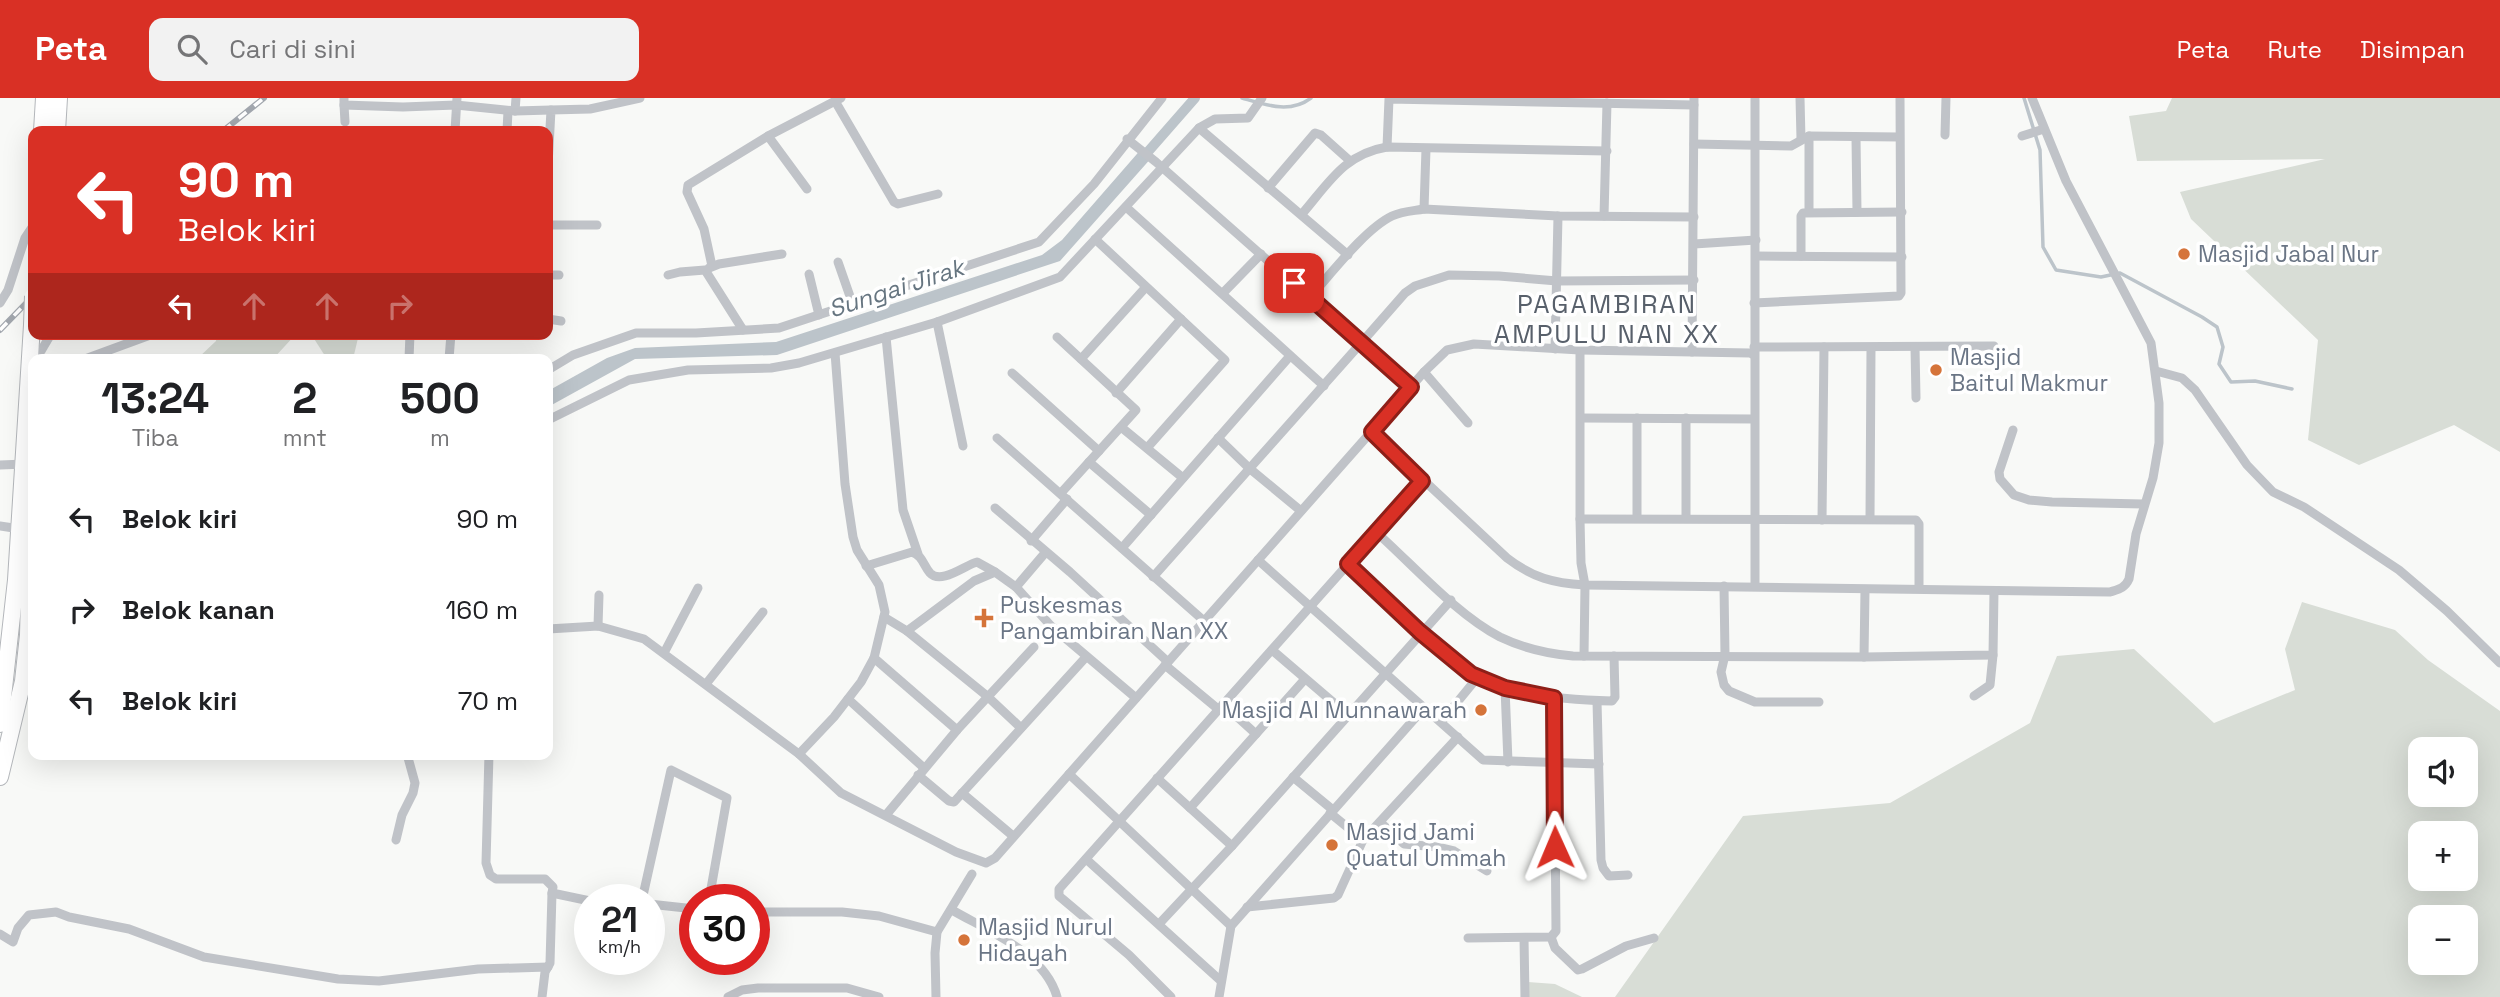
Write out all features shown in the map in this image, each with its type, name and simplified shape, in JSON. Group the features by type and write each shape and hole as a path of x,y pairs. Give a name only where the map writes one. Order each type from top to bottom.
{"highway":[{"path":"42,126 44,98"},
{"path":"57,126 59,98"},
{"path":"28,434 24,468 28,552"},
{"path":"0,724 27,524"},
{"path":"0,777 28,652"}],"street":[{"path":"508,126 516,98"},
{"path":"345,122 344,101 456,102 512,111 590,110 640,98"},
{"path":"553,367 573,355 636,332 779,328 1039,242 1094,184 1162,98"},
{"path":"553,418 629,380 688,370 771,368 799,363 937,322 1060,277 1126,207 1159,165 1199,128 1215,119 1248,118 1262,98"},
{"path":"1755,98 1755,586"},
{"path":"1800,98 1809,212"},
{"path":"1754,303 1899,296 1902,257 1900,98"},
{"path":"1945,98 1945,135"},
{"path":"1372,432 1422,481 1525,572 1542,579 1585,585 1865,590 1919,588 2110,592 2127,585 2143,504 2152,478 2159,443 2159,403 2151,343 2066,181 2034,132 2032,98"},
{"path":"743,330 708,268 704,229 687,192 688,185 768,136 838,99 894,202 898,204 938,194"},
{"path":"1387,147 1389,99 1694,102 1692,352"},
{"path":"455,126 456,102"},
{"path":"1604,216 1607,103"},
{"path":"550,126 551,110"},
{"path":"1199,128 1349,255"},
{"path":"1268,188 1315,133 1321,135 1349,160"},
{"path":"768,136 807,189"},
{"path":"1694,144 1791,146 1805,138 1899,137"},
{"path":"1856,138 1857,212"},
{"path":"1127,139 1411,387"},
{"path":"1302,214 1349,160 1369,150 1387,147 1607,151"},
{"path":"1424,209 1426,149"},
{"path":"1126,207 1324,386"},
{"path":"1310,297 1384,220 1403,212 1424,209 1558,216 1694,217"},
{"path":"1801,256 1801,216 1809,212 1902,212"},
{"path":"1555,349 1558,216"},
{"path":"553,225 597,225"},
{"path":"0,303 8,290 28,234"},
{"path":"1095,239 1225,360 1147,448"},
{"path":"1694,244 1756,240"},
{"path":"668,275 782,254"},
{"path":"1223,293 1261,254"},
{"path":"1756,256 1902,257"},
{"path":"838,262 853,305"},
{"path":"809,274 819,315"},
{"path":"553,275 559,275"},
{"path":"1153,577 1405,293 1429,280 1449,275 1557,281 1694,280"},
{"path":"1081,359 1146,287"},
{"path":"1116,393 1181,319"},
{"path":"553,320 561,321"},
{"path":"937,322 963,446"},
{"path":"886,337 903,510 918,554 930,573 944,576 977,562 995,572 1016,587 1051,626 1136,698"},
{"path":"1031,541 1089,461 1136,410 1057,337"},
{"path":"99,354 137,340"},
{"path":"936,997 934,953 937,932 976,868 995,858 1203,620 1447,350 1474,344 1580,351 1750,353 1824,347 1994,346"},
{"path":"1822,520 1824,347"},
{"path":"1915,347 1916,398"},
{"path":"1870,519 1871,348"},
{"path":"1580,351 1580,519 1581,563 1585,585 1584,656"},
{"path":"799,754 861,682 874,658 884,617 883,595 853,537 845,484 835,353"},
{"path":"1122,548 1290,356"},
{"path":"2156,370 2182,378 2196,390 2247,465 2273,492 2304,507 2399,570 2447,611 2500,663"},
{"path":"1012,373 1099,451"},
{"path":"1424,373 1468,423"},
{"path":"1581,418 1754,419"},
{"path":"1637,418 1637,518"},
{"path":"1686,418 1686,518"},
{"path":"1121,427 1183,478"},
{"path":"2013,430 1999,472 2000,479 2014,495 2029,500 2143,504"},
{"path":"997,438 1203,620"},
{"path":"1217,438 1301,511"},
{"path":"1089,461 1151,515"},
{"path":"0,465 24,468"},
{"path":"1171,997 1129,955 1059,896 1061,886 1422,481"},
{"path":"995,508 1167,664 1256,734"},
{"path":"1580,519 1916,520 1919,588"},
{"path":"0,526 27,524"},
{"path":"1376,532 1485,627 1509,640 1559,655 1993,655"},
{"path":"866,566 906,552 918,554"},
{"path":"1016,587 1045,553"},
{"path":"1258,560 1483,760 1599,764"},
{"path":"1348,564 1420,632 1477,678 1505,688 1554,698 1612,701 1615,697 1614,656"},
{"path":"907,631 974,581 995,572"},
{"path":"1724,586 1725,655 1722,679 1729,691 1755,702 1819,702"},
{"path":"664,653 698,588"},
{"path":"1864,657 1865,590"},
{"path":"1974,696 1990,685 1994,591"},
{"path":"598,626 599,595"},
{"path":"1159,924 1451,600"},
{"path":"706,684 763,612"},
{"path":"884,617 907,631 987,696 1021,728"},
{"path":"553,629 598,626 644,639 799,754 841,793 886,815 976,868"},
{"path":"886,815 957,730 1034,646"},
{"path":"1272,650 1348,715"},
{"path":"848,699 952,802 1086,657"},
{"path":"874,658 957,730"},
{"path":"1441,722 1477,678"},
{"path":"1190,808 1305,679"},
{"path":"1505,688 1508,762"},
{"path":"1468,939 1551,937 1556,931 1554,698"},
{"path":"1597,701 1601,860 1609,876 1628,875"},
{"path":"1219,997 1231,926 1424,708"},
{"path":"1247,907 1334,898 1338,895 1363,840 1458,737"},
{"path":"396,840 402,815 415,783 409,760"},
{"path":"489,760 486,869 496,879 545,879 553,887 550,963 541,997"},
{"path":"646,884 671,770 727,798 712,884"},
{"path":"1069,774 1231,926"},
{"path":"1293,777 1363,840"},
{"path":"1157,778 1232,846"},
{"path":"962,793 1013,836"},
{"path":"1380,822 1404,844 1454,851 1487,872"},
{"path":"1086,859 1221,981"},
{"path":"552,893 574,898"},
{"path":"951,910 1031,959 1044,970 1057,997"},
{"path":"3,936 13,942 18,928 29,915 56,912 129,929 204,957 338,979 379,981 478,969 548,967"},
{"path":"770,912 842,912 891,918 937,932"},
{"path":"1551,937 1555,948 1578,970 1583,970 1626,946 1654,939"},
{"path":"1524,938 1525,997"},
{"path":"728,997 742,990 758,988 847,988 879,997"}],"shaded area":[{"path":"2172,98 2500,98 2500,452 2454,425 2359,465 2308,440 2318,340 2191,219 2180,192 2325,159 2137,161 2129,116 2166,111"},
{"path":"1143,147 1153,156 1060,261 777,355 635,359 553,404 553,388 607,358 635,348 776,342 1042,255 1062,240"},
{"path":"290,340 278,354 202,354 216,341"},
{"path":"315,340 358,340 354,354 324,354"},
{"path":"2302,602 2395,630 2428,660 2500,711 2500,997 1615,997 1743,816 1890,803 2030,723 2057,656 2134,649 2214,723 2295,690 2285,649"},
{"path":"1528,982 1555,984 1582,997 1527,997"}],"waterway":[{"name":"Sungai Jirak","path":"1139,162 1195,98"},
{"path":"1242,98 1278,107 1295,106 1311,98"},
{"path":"2024,98 2040,150 2043,247 2056,270 2101,277 2120,273 2217,327 2223,347 2219,364 2231,382 2255,381 2292,389"}],"railway":[{"path":"229,126 264,98"},
{"path":"0,330 28,301"}],"place":[{"name":"Masjid Jabal Nur","path":"2184,254"},
{"name":"Masjid Baitul Makmur","path":"1936,370"},
{"name":"Puskesmas Pangambiran Nan XX","path":"984,618"},
{"name":"Masjid Al Munnawarah","path":"1481,710"},
{"name":"Masjid Jami Quatul Ummah","path":"1332,845"},
{"name":"Masjid Nurul Hidayah","path":"964,940"}],"district":[{"name":"PAGAMBIRAN AMPULU NAN XX","path":"1607,319"}],"route":[{"path":"1294,283 1411,387 1372,432 1422,481 1348,564 1420,632 1477,678 1505,688 1554,698 1555,847"}]}
